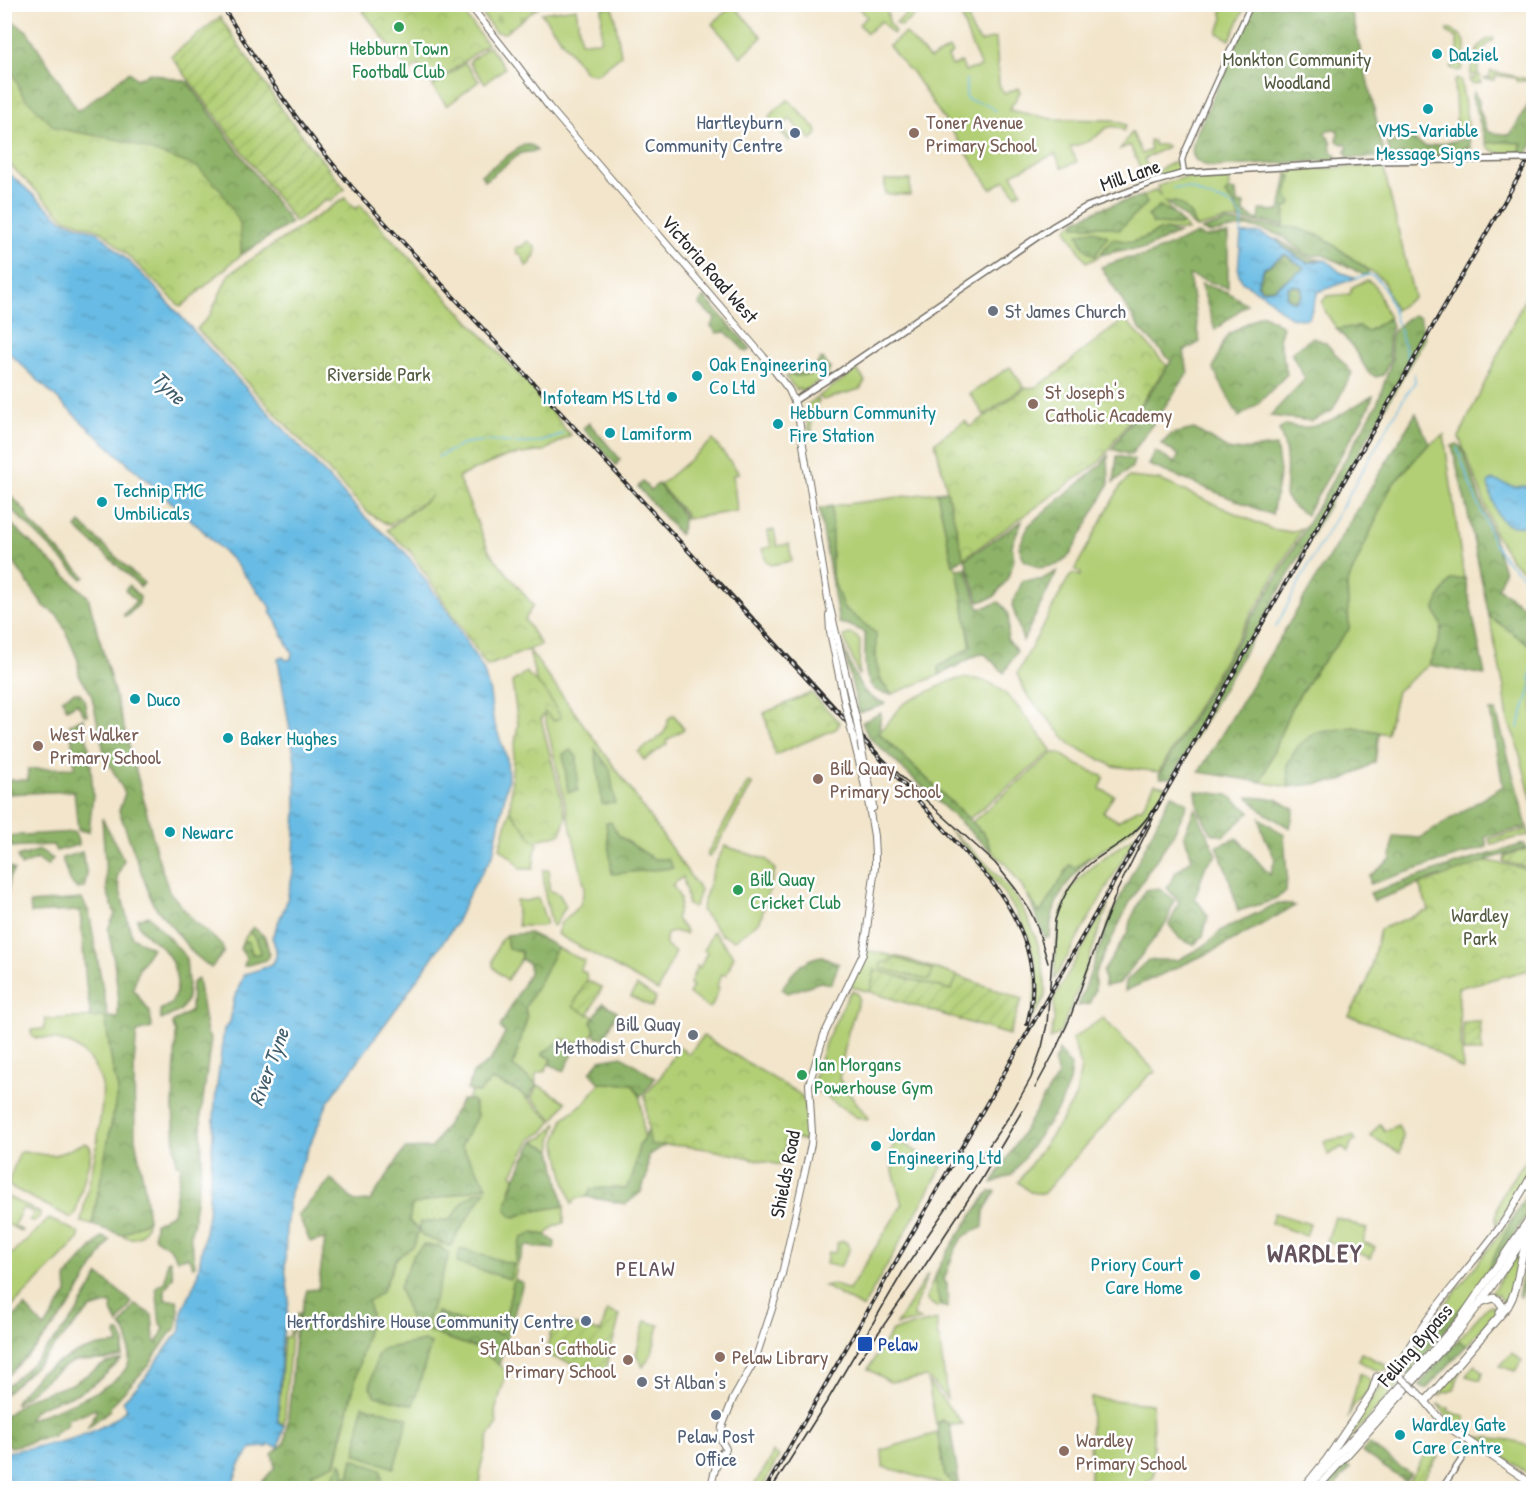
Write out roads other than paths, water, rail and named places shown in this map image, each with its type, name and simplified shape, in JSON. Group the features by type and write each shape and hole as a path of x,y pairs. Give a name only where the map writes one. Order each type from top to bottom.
{"highway":[{"name":"Felling Bypass","path":"1305,1488 1460,1320 1533,1212"},
{"name":"Felling Bypass","path":"1317,1488 1460,1329 1481,1302 1533,1223"},
{"path":"1426,1401 1513,1298 1521,1256 1533,1232"},
{"path":"1481,1302 1494,1298 1500,1301 1503,1307 1498,1318"},
{"path":"1305,1488 1372,1392 1377,1377"}],"main road":[{"name":"Victoria Road West","path":"469,4 549,107 763,356 789,390 798,414 828,599"},
{"name":"Mill Lane","path":"794,401 1038,236 1086,207 1154,182 1184,173 1379,161 1533,159"},
{"path":"828,599 856,718 870,796"},
{"path":"828,599 830,632 845,705 870,796"},
{"name":"Shields Road","path":"711,1488 715,1467 723,1448 721,1434 724,1418 755,1360 782,1274 811,1144 808,1092 813,1069 824,1035 863,954 874,867 870,796"},
{"path":"1397,1375 1408,1348 1435,1307 1497,1231 1533,1171"},
{"path":"1377,1377 1397,1375 1426,1401 1444,1424 1533,1485"}],"street":[{"path":"1184,173 1182,159 1251,4"},
{"path":"1442,1488 1472,1444"}],"water":[{"path":"4,169 62,220 99,233 151,283 364,516 406,553 451,616 483,669 490,693 493,719 507,759 508,780 493,855 471,890 455,925 328,1102 290,1192 285,1267 289,1299 282,1338 278,1422 284,1426 279,1447 269,1445 252,1448 240,1464 231,1488 5,1488 5,1452 69,1440 100,1428 114,1419 127,1409 123,1401 145,1378 181,1330 182,1312 197,1278 208,1214 215,1101 224,1029 230,1022 234,999 244,974 270,965 276,957 272,937 286,904 293,873 296,809 295,761 278,659 283,657 286,660 291,659 292,652 270,612 272,609 234,562 200,528 85,425 5,349"},
{"path":"1260,233 1276,240 1307,263 1326,260 1340,272 1356,278 1318,292 1309,318 1291,317 1242,282 1238,272 1241,234","holes":["1285,254 1305,268 1274,289 1261,290 1257,284 1264,268","1294,285 1302,287 1302,296 1295,302 1286,296 1288,287"]},
{"path":"1493,480 1515,487 1533,488 1533,523 1512,526 1500,518 1493,504 1488,484"}],"waterway":[{"path":"966,79 968,100 986,104 996,111"},
{"path":"1173,188 1194,190 1233,206 1243,218 1241,234"},
{"path":"1356,278 1370,275 1380,282 1388,296 1397,324"},
{"path":"1399,329 1409,361"},
{"path":"1276,627 1303,575 1415,382 1414,373"},
{"path":"438,457 472,442 540,442 563,433"},
{"path":"1457,448 1494,544 1505,559 1534,587"},
{"path":"1518,728 1532,684 1530,679 1534,662"}],"tram line":[{"path":"718,579 880,755 995,863 1029,909 1037,926 1048,963"},
{"path":"772,1488 829,1398 904,1270 1012,1112 1031,1078 1047,1024 1055,920 1069,888 1092,862 1136,831 1163,795"},
{"path":"1035,1088 1070,1018 1117,891 1153,819"},
{"path":"858,1362 981,1180 1022,1111"}],"railway":[{"path":"221,4 283,98 316,144 352,187 992,882 1013,915 1027,949 1032,986 1027,1024"},
{"path":"766,1488 1534,150"}],"place":[{"name":"Hebburn Town Football Club","path":"399,27"},
{"name":"Dalziel","path":"1437,54"},
{"name":"VMS-Variable Message Signs","path":"1428,109"},
{"name":"Hartleyburn Community Centre","path":"795,133"},
{"name":"Toner Avenue Primary School","path":"914,133"},
{"name":"St James Church","path":"993,311"},
{"name":"Oak Engineering Co Ltd","path":"697,376"},
{"name":"Infoteam MS Ltd","path":"672,397"},
{"name":"St Joseph's Catholic Academy","path":"1033,404"},
{"name":"Hebburn Community Fire Station","path":"778,424"},
{"name":"Lamiform","path":"610,433"},
{"name":"Technip FMC Umbilicals","path":"102,502"},
{"name":"Duco","path":"135,699"},
{"name":"Baker Hughes","path":"228,738"},
{"name":"West Walker Primary School","path":"38,746"},
{"name":"Bill Quay Primary School","path":"818,779"},
{"name":"Newarc","path":"170,832"},
{"name":"Bill Quay Cricket Club","path":"738,890"},
{"name":"Bill Quay Methodist Church","path":"693,1035"},
{"name":"Ian Morgans Powerhouse Gym","path":"802,1075"},
{"name":"Jordan Engineering Ltd","path":"876,1146"},
{"name":"Priory Court Care Home","path":"1195,1275"},
{"name":"Hertfordshire House Community Centre","path":"586,1321"},
{"name":"Pelaw","path":"865,1344"},
{"name":"Pelaw Library","path":"720,1357"},
{"name":"St Alban's Catholic Primary School","path":"628,1360"},
{"name":"St Alban's","path":"642,1382"},
{"name":"Pelaw Post Office","path":"716,1415"},
{"name":"Wardley Gate Care Centre","path":"1400,1435"},
{"name":"Wardley Primary School","path":"1064,1451"}],"district":[{"name":"WARDLEY","path":"1315,1253"},
{"name":"PELAW","path":"646,1268"}],"park label":[{"name":"Monkton Community Woodland","path":"1297,70"},
{"name":"Riverside Park","path":"379,374"},
{"name":"Wardley Park","path":"1480,926"}],"water label":[{"name":"Tyne","path":"169,388"},
{"name":"River Tyne","path":"269,1067"}]}
